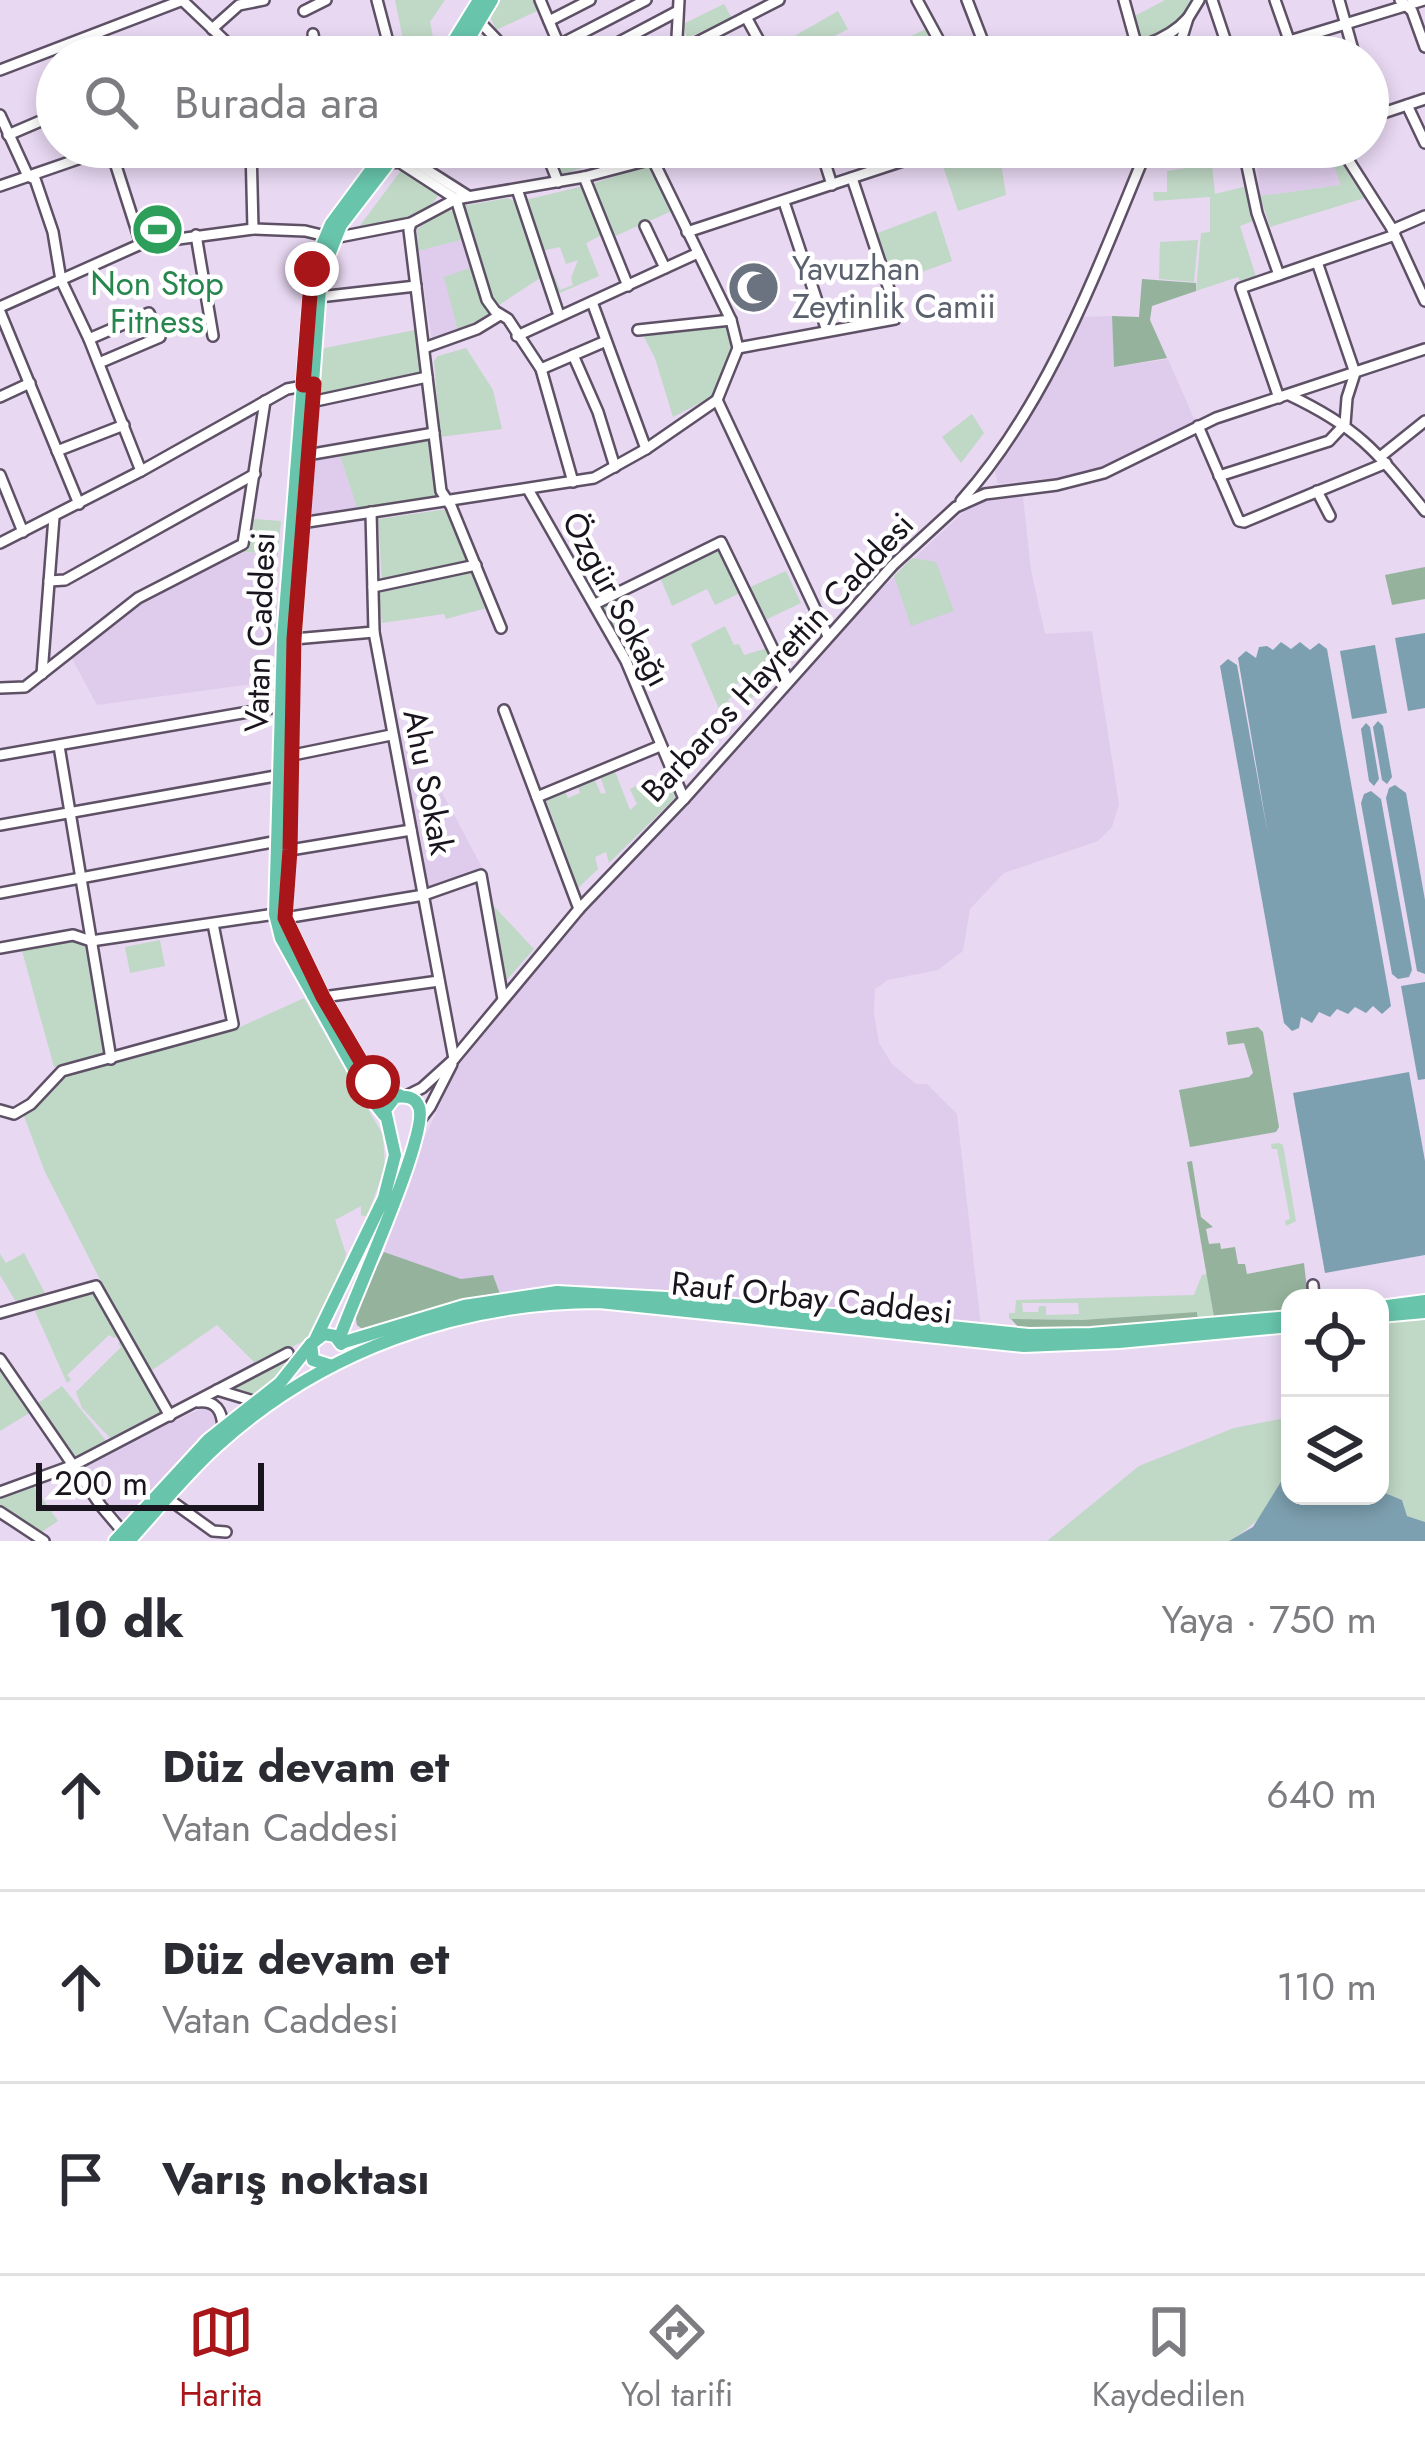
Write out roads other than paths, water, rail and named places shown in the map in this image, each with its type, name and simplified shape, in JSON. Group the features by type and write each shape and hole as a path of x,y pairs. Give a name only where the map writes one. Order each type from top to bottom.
{"main road":[{"path":"457,36 479,0"},
{"path":"471,36 492,0"},
{"name":"Vatan Caddesi","path":"383,168 330,236 312,269 311,402 280,916 281,938 386,1120"},
{"name":"Vatan Caddesi","path":"284,846 280,775 290,538 320,275 330,236"},
{"name":"Vatan Caddesi","path":"280,916 373,1082 404,1096"},
{"path":"122,1538 223,1427 287,1376 313,1341 384,1198 394,1155 387,1105 404,1096 419,1108 418,1122 389,1218 348,1310 340,1341 342,1354 335,1365 314,1360 313,1341"},
{"path":"386,1120 403,1132 418,1122"},
{"name":"Rauf Orbay Caddesi","path":"313,1341 330,1334 340,1341 364,1336 475,1304 585,1292 1029,1335 1281,1322"},
{"path":"1389,1305 1425,1301"},
{"name":"Rauf Orbay Caddesi","path":"122,1538 241,1426 288,1391 335,1365 443,1321 569,1302 649,1306 1024,1346 1119,1342 1281,1322"},
{"path":"348,1310 350,1327 364,1336"},
{"path":"1389,1315 1425,1312"}],"street":[{"path":"89,36 183,0 220,36"},
{"path":"212,29 239,4 264,0"},
{"path":"540,0 555,36"},
{"path":"549,21 590,0"},
{"path":"578,36 646,0"},
{"path":"707,36 778,0"},
{"path":"917,0 937,36"},
{"path":"968,0 981,36"},
{"path":"1124,0 1134,36"},
{"path":"1181,36 1199,0"},
{"path":"1211,0 1226,36"},
{"path":"1274,0 1288,36"},
{"path":"1339,0 1351,36"},
{"path":"1308,36 1401,3 1424,0"},
{"path":"304,10 324,1"},
{"path":"379,1 387,36"},
{"path":"1401,3 1425,47"},
{"path":"677,36 678,5"},
{"path":"626,36 678,5"},
{"path":"746,17 756,36"},
{"path":"1166,36 1188,19"},
{"path":"480,22 493,36"},
{"path":"0,70 36,56"},
{"path":"1389,111 1425,99"},
{"path":"1407,105 1425,143"},
{"path":"0,115 28,176 35,179 61,280 141,471"},
{"path":"8,136 36,123"},
{"path":"0,185 51,168"},
{"path":"117,168 141,244"},
{"path":"252,168 254,229"},
{"path":"412,168 456,199 487,300 508,319 541,369 573,482"},
{"path":"424,168 469,196"},
{"path":"552,168 558,182"},
{"path":"79,504 0,310 141,244 254,229 330,236 411,223 456,199 616,168"},
{"path":"302,523 594,478 717,400 738,348 731,320 657,168"},
{"path":"827,168 832,185"},
{"path":"687,232 882,168"},
{"path":"956,507 1002,449 1043,385 1139,168"},
{"path":"1248,168 1257,213 1279,274"},
{"path":"1354,168 1376,200 1425,301"},
{"path":"584,177 628,286"},
{"path":"738,348 895,319 897,313 852,178"},
{"path":"517,189 560,315"},
{"path":"784,202 827,331"},
{"path":"1425,216 1392,236 1241,288 1284,397 1360,435 1425,512"},
{"path":"411,223 446,501 501,628"},
{"path":"645,226 665,268"},
{"path":"196,235 213,336"},
{"path":"517,336 698,253"},
{"path":"1220,476 1329,441 1345,424 1355,373 1317,262"},
{"path":"319,297 416,286"},
{"path":"592,302 646,449"},
{"path":"89,339 149,313 160,337 99,363"},
{"path":"424,348 477,329 500,315"},
{"path":"638,330 731,320"},
{"path":"541,369 606,341"},
{"name":"Barbaros Hayrettin Caddesi","path":"454,1059 579,910 827,637 956,507 986,494 1104,473 1198,426 1425,350"},
{"path":"573,355 615,466"},
{"path":"311,402 428,376"},
{"path":"0,397 29,383"},
{"path":"0,543 265,401 308,384"},
{"path":"717,400 827,637"},
{"path":"0,688 25,687 138,598 243,544 265,401"},
{"path":"1198,426 1239,521 1244,522 1383,460 1425,421"},
{"path":"57,452 124,424"},
{"path":"308,455 434,433"},
{"path":"49,581 65,580 255,474"},
{"path":"0,475 23,532"},
{"path":"1317,490 1330,516"},
{"name":"Özgür Sokağı","path":"529,491 626,662 684,799"},
{"name":"Ahu Sokak","path":"371,512 374,632 454,1059"},
{"path":"42,674 54,518"},
{"path":"595,604 721,542 788,680"},
{"path":"373,587 476,565"},
{"path":"294,639 374,632"},
{"path":"0,755 283,706"},
{"path":"504,710 579,910"},
{"path":"292,755 391,735"},
{"path":"58,746 111,1059"},
{"path":"537,797 660,746"},
{"path":"0,825 280,775"},
{"path":"0,893 411,830"},
{"path":"0,948 73,935 91,941 424,896 481,875 503,1000"},
{"path":"0,1110 14,1114 31,1104 62,1071 233,1024 213,924"},
{"path":"323,997 439,981"},
{"path":"404,1096 422,1088 454,1059"},
{"path":"418,1122 454,1059"},
{"path":"1313,1285 1313,1289"},
{"path":"0,1313 96,1286 170,1416"},
{"path":"0,1492 74,1465 289,1353"},
{"path":"0,1359 122,1538"},
{"path":"216,1390 257,1402"},
{"path":"198,1402 217,1406 223,1427"},
{"path":"167,1498 213,1531 226,1532"},
{"path":"0,1512 44,1541"}],"water":[{"path":"1425,633 1425,708 1408,711 1395,638"},
{"path":"1281,642 1291,649 1300,642 1310,650 1319,643 1327,649 1391,1006 1382,1014 1373,1006 1366,1013 1355,1007 1348,1014 1337,1009 1330,1017 1319,1012 1312,1023 1301,1017 1299,1028 1292,1031 1284,1023 1220,666 1228,659 1237,665 1268,835 1238,658 1246,651 1256,658 1259,647 1273,650"},
{"path":"1375,645 1387,713 1352,719 1340,651"},
{"path":"1378,721 1383,726 1392,777 1387,784 1382,780 1373,727"},
{"path":"1366,723 1379,779 1374,786 1369,781 1361,729"},
{"path":"1395,785 1406,793 1425,900 1425,974 1417,971 1386,798"},
{"path":"1371,791 1381,799 1412,970 1409,977 1398,979 1392,974 1361,803"},
{"path":"1425,982 1425,1079 1418,1080 1401,986"},
{"path":"1409,1072 1425,1161 1425,1255 1325,1273 1293,1093"},
{"path":"1281,1482 1281,1505 1389,1505 1389,1495 1402,1500 1407,1516 1425,1522 1425,1541 1229,1541 1253,1527"}],"place":[{"name":"Non Stop Fitness","path":"157,229"},
{"name":"Yavuzhan Zeytinlik Camii","path":"753,287"}]}
